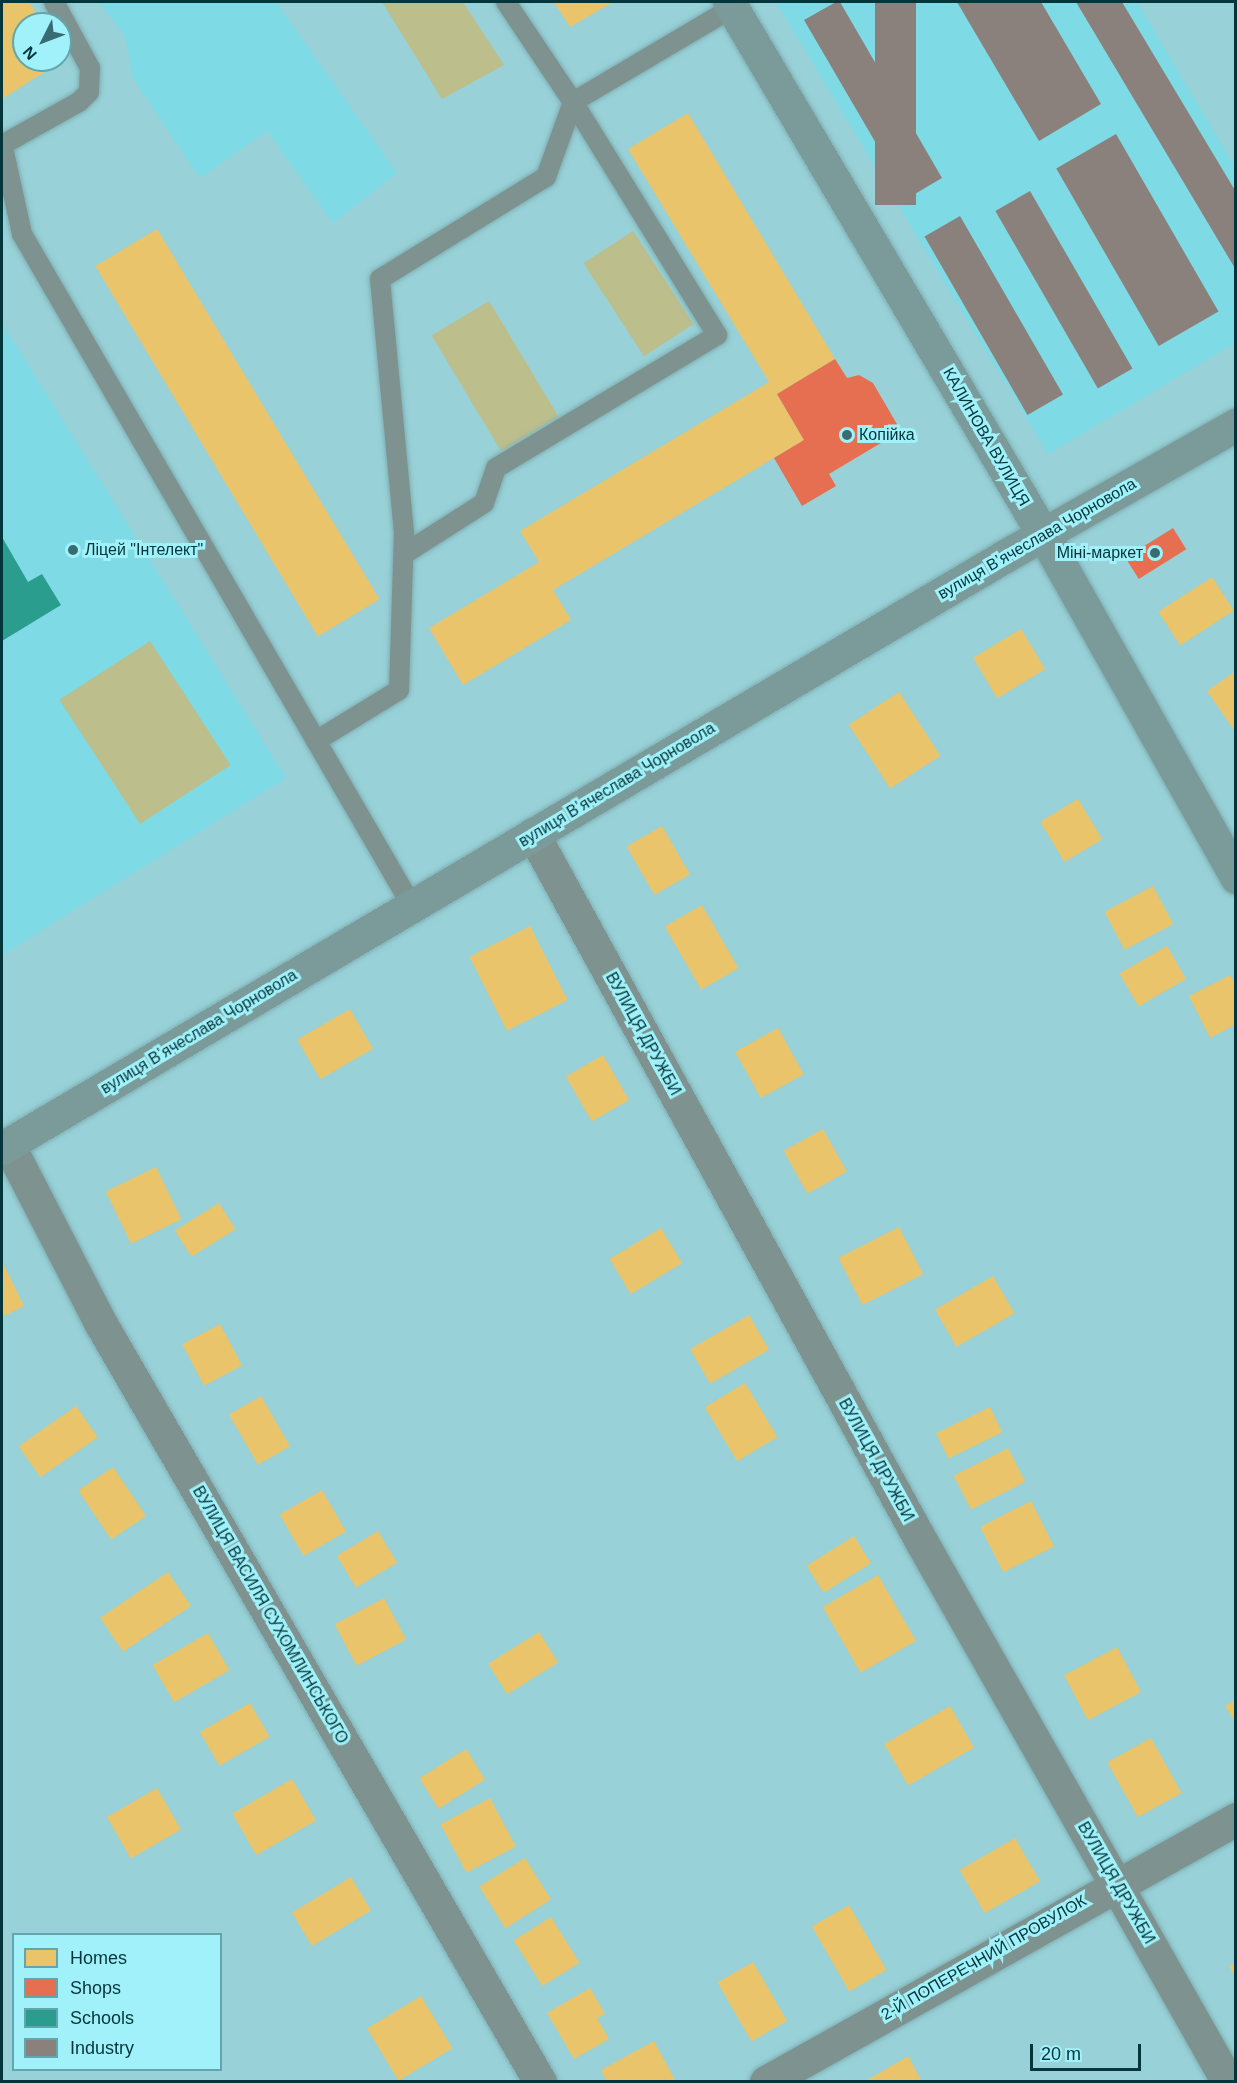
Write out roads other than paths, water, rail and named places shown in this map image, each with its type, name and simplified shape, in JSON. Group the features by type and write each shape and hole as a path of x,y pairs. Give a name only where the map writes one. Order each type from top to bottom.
{"street":[{"name":"КАЛИНОВА ВУЛИЦЯ","path":"730,5 1043,534 1236,877"},
{"name":"вулиця Вʼячеслава Чорновола","path":"5,1146 1043,534 1236,425"},
{"name":"ВУЛИЦЯ ДРУЖБИ","path":"533,834 921,1541 1228,2082"},
{"name":"ВУЛИЦЯ ВАСИЛЯ СУХОМЛИНСЬКОГО","path":"5,1146 101,1324 540,2082"},
{"name":"2-Й ПОПЕРЕЧНИЙ ПРОВУЛОК","path":"766,2082 1116,1882 1236,1818"}],"lane":[{"path":"54,2 90,68 89,92 79,102 2,144 22,234 412,906"},
{"path":"404,554 484,503 496,468 717,335 573,102 506,2"},
{"path":"316,741 399,690 404,554 380,279 546,177 573,102 730,5"}],"place":[{"name":"Копійка","path":"847,435"},
{"name":"Ліцей \"Інтелект\"","path":"73,550"},
{"name":"Міні-маркет","path":"1155,553"}]}
